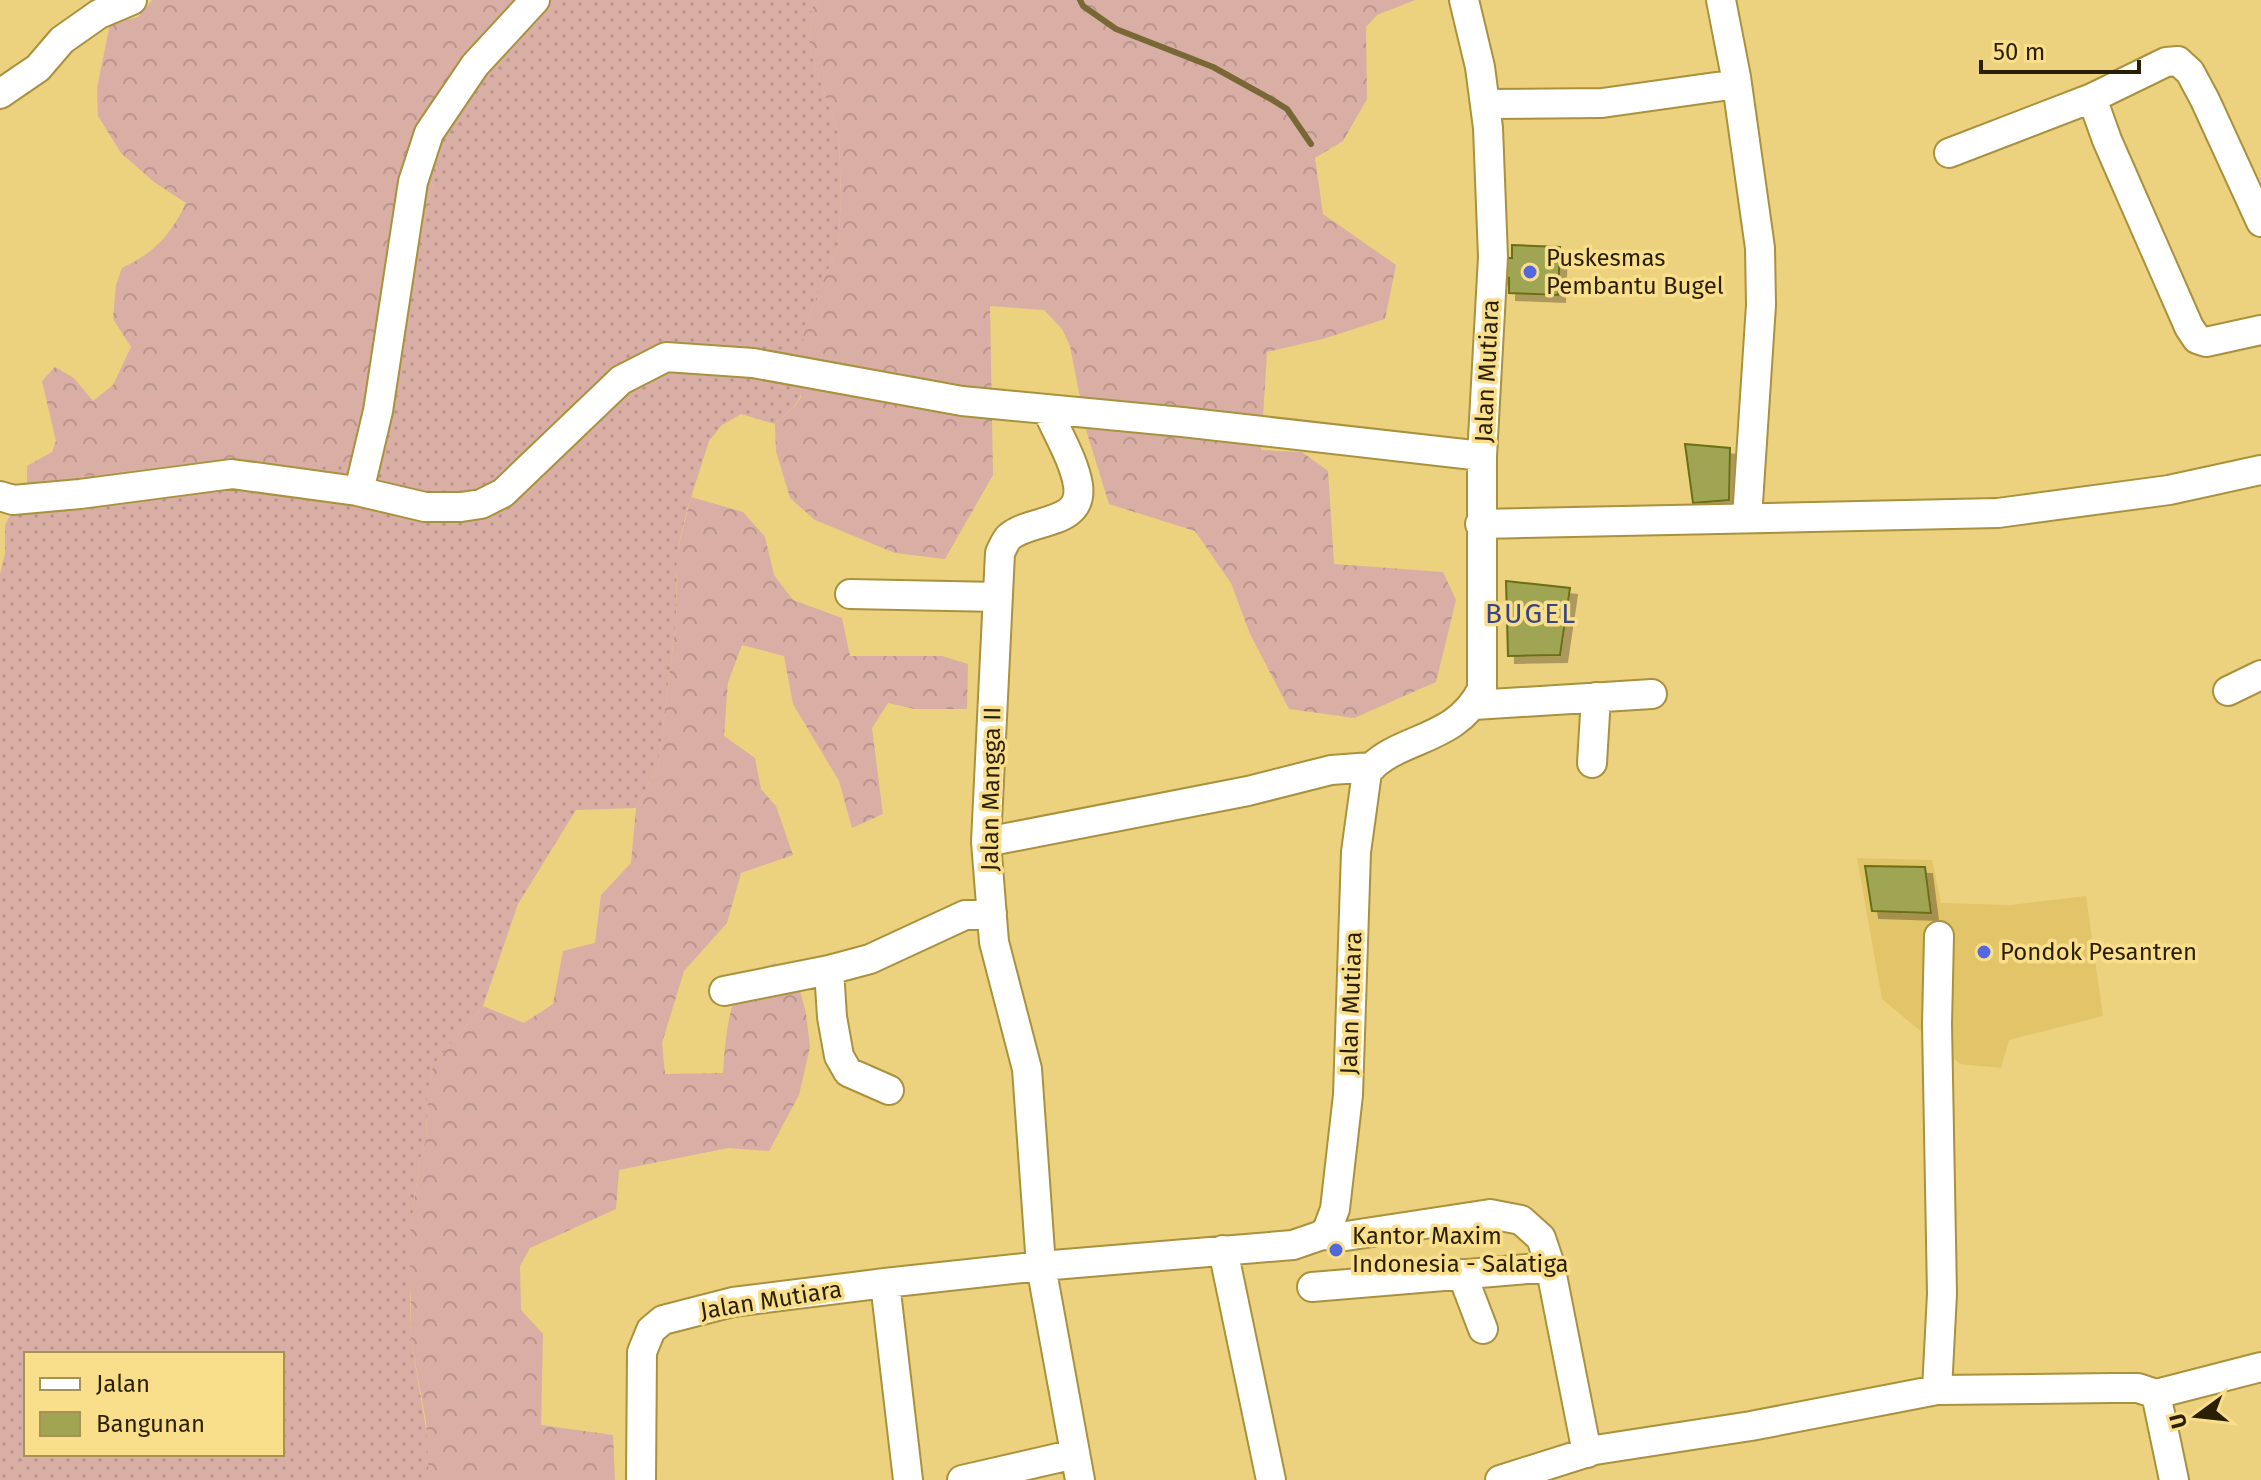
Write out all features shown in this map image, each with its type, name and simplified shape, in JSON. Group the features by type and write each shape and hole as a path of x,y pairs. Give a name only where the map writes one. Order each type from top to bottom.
{"street":[{"path":"0,94 38,68 62,40 99,14 132,0"},
{"path":"359,491 378,411 413,182 429,133 475,65 535,0"},
{"name":"Jalan Mutiara","path":"1464,0 1480,67 1485,104 1493,257 1480,524 1482,689 1474,705"},
{"path":"1721,0 1737,84 1761,262 1747,518"},
{"path":"1949,153 2092,98 2166,62 2178,61 2190,72 2205,100 2261,222"},
{"path":"1485,104 1602,103 1737,84"},
{"path":"2092,98 2107,140 2197,339 2206,342 2261,330"},
{"path":"0,496 13,500 232,474 359,491 425,507 481,504 503,493 621,380 666,357 753,363 962,401 1482,456"},
{"name":"Jalan Mangga II","path":"1047,409 1076,475 1079,490 1075,507 1063,517 1019,531 1007,539 1000,553 986,842 994,942 1027,1069 1041,1266 1077,1467"},
{"path":"1480,524 1998,513 2169,490 2261,470"},
{"path":"850,594 998,597"},
{"path":"2228,691 2261,675"},
{"path":"986,842 1248,791 1331,770 1372,767 1456,721 1474,705 1652,694"},
{"path":"1592,763 1596,697"},
{"name":"Jalan Mutiara","path":"641,1480 642,1352 651,1330 663,1320 733,1302 1041,1266 1293,1245 1334,1236 1328,1228 1337,1195 1348,1095 1356,852 1364,786 1367,772 1372,767"},
{"path":"724,991 870,959 965,915 992,913"},
{"path":"1937,1390 1942,1294 1937,1024 1939,936"},
{"path":"829,970 832,1017 839,1056 848,1072 889,1090"},
{"path":"1363,1282 1334,1236 1490,1214 1521,1220 1541,1238 1551,1267 1587,1453"},
{"path":"1223,1250 1271,1480"},
{"path":"1312,1287 1551,1267"},
{"path":"1462,1274 1483,1329"},
{"path":"885,1283 908,1480"},
{"path":"1500,1480 1587,1453 1751,1426 1937,1390 2138,1388 2156,1394 2261,1367"},
{"path":"2156,1394 2174,1480"},
{"path":"962,1480 1077,1467"}],"shaded area":[{"name":"Pondok Pesantren","path":"1857,858 1932,860 1941,903 2011,905 2086,896 2103,1016 2009,1040 2001,1068 1960,1064 1882,999"}],"green space":[{"path":"152,0 547,0 447,121 419,245 390,429 384,439 358,459 307,470 215,461 27,483 27,466 52,452 56,441 42,381 55,367 74,378 93,401 113,385 131,347 113,319 116,285 122,268 144,256 160,242 186,203 154,182 121,153 98,116 97,88 110,24 138,17"},
{"path":"547,0 818,0 812,8 809,47 839,136 841,200 838,246 804,327 801,393 793,407 775,424 741,414 722,425 709,441 677,552 676,621 658,766 636,808 576,810 518,904 483,1006 433,1065 428,1090 426,1140 420,1159 410,1233 411,1339 428,1441 429,1480 0,1480 0,574 5,553 5,525 27,483 215,461 307,470 419,245 447,121"},
{"path":"818,0 1415,0 1377,15 1366,27 1367,99 1343,141 1315,158 1323,214 1396,265 1385,319 1323,339 1267,352 1261,450 1302,452 1328,471 1334,564 1443,572 1456,600 1436,682 1354,718 1289,709 1250,634 1231,583 1195,531 1109,504 1087,433 1070,346 1062,329 1044,310 990,306 993,475 945,559 895,553 815,520 790,498 776,451 775,424 801,397 804,327 838,246 841,200 839,136 809,47 812,8"},
{"path":"691,497 743,512 765,537 774,575 793,600 842,618 850,656 942,656 968,664 967,709 915,709 888,703 872,728 883,814 852,828 839,781 793,704 784,656 742,645 728,682 724,736 755,758 761,789 776,806 793,855 741,873 727,923 684,971 662,1043 665,1074 723,1073 729,1020 737,994 751,974 775,963 799,987 806,1013 810,1047 799,1095 769,1151 728,1148 619,1170 616,1209 530,1248 520,1266 521,1310 543,1334 541,1425 613,1435 615,1480 429,1480 426,1422 411,1339 410,1233 420,1159 426,1140 428,1090 433,1065 483,1006 524,1023 553,1004 563,951 595,943 601,895 631,863 636,808 658,766 676,621 677,552"}],"building":[{"name":"Puskesmas Pembantu Bugel","path":"1512,245 1560,247 1558,295 1509,293 1509,278 1500,277 1502,258 1512,258"},
{"path":"1685,444 1730,448 1729,500 1693,503"},
{"path":"1506,581 1570,588 1560,655 1508,656"},
{"path":"1865,866 1925,867 1931,913 1872,911"}],"waterway":[{"path":"1080,0 1083,6 1116,29 1213,67 1271,99 1287,109 1311,144"}],"place":[{"name":"Puskesmas Pembantu Bugel","path":"1530,272"},
{"name":"Pondok Pesantren","path":"1984,952"},
{"name":"Kantor Maxim Indonesia - Salatiga","path":"1336,1250"}],"district":[{"name":"BUGEL","path":"1531,613"}]}
